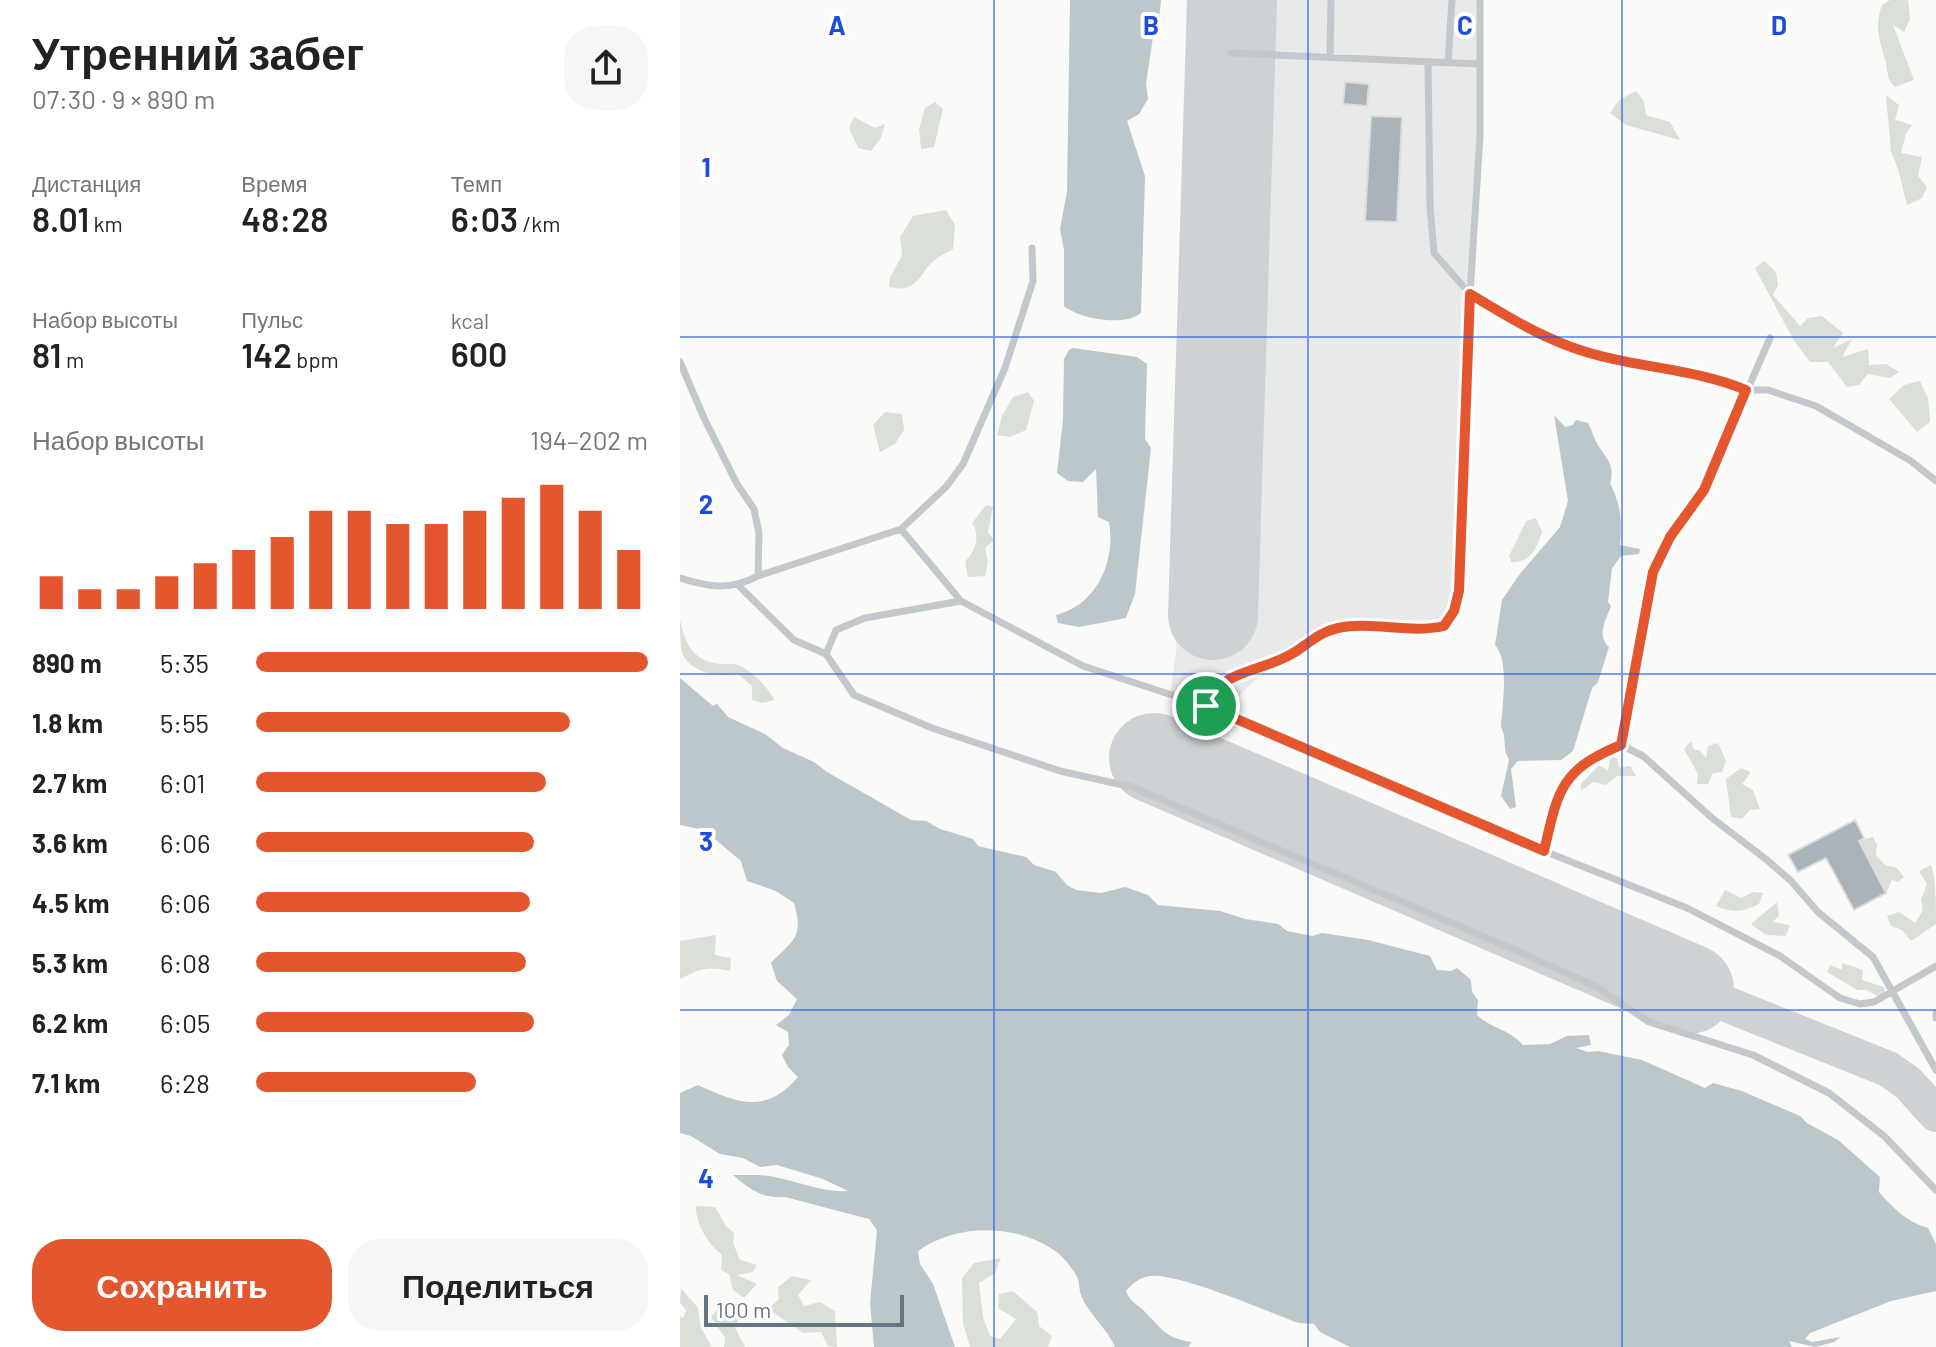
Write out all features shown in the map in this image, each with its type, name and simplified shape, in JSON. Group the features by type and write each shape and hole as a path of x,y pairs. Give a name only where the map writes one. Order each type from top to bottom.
{"lane":[{"path":"1330,57 1331,0"},
{"path":"1448,63 1452,0"},
{"path":"1206,706 1218,687 1241,673 1294,653 1316,636 1338,628 1370,626 1428,630 1444,626 1454,611 1459,591 1470,294 1480,136 1480,0"},
{"path":"1231,53 1480,64"},
{"path":"1428,63 1430,206 1434,253 1470,294 1573,348 1718,378 1746,390 1768,390 1816,406 1911,461 1936,481"},
{"path":"680,578 702,585 739,586 758,576 901,529 946,487 963,464 1005,368 1033,281 1032,248"},
{"path":"1621,745 1653,572 1670,537 1704,490 1770,338"},
{"path":"680,362 737,484 754,509 759,533 758,576"},
{"path":"901,529 961,601 1083,666 1206,706 1544,851 1687,908 1780,956 1840,998 1860,1004 1874,1002 1936,966"},
{"path":"739,586 794,640 826,654 854,695 932,728 1045,767 1132,787 1520,952 1597,987 1649,1022 1753,1055 1829,1093 1884,1136 1936,1190"},
{"path":"826,654 836,630 865,618 961,601"},
{"path":"1544,851 1555,801 1569,776 1595,755 1621,745 1643,756 1712,818 1767,860 1818,912 1873,957 1936,1070"}],"shaded area":[{"path":"1070,0 1161,0 1161,27 1154,30 1146,84 1148,99 1139,114 1127,121 1145,176 1141,313 1124,320 1091,318 1064,306 1064,250 1060,229 1067,192"},
{"path":"1195,0 1481,0 1458,596 1444,626 1338,628 1273,663 1238,697 1235,718 1170,694 1176,653"},
{"path":"1890,0 1908,0 1910,19 1904,32 1893,25 1914,80 1895,87 1888,76 1878,27 1882,5"},
{"path":"1636,91 1644,101 1646,115 1670,122 1680,140 1626,125 1610,113 1619,100"},
{"path":"1886,95 1899,105 1895,120 1912,125 1901,153 1922,157 1918,176 1927,187 1922,198 1907,205 1891,152"},
{"path":"935,102 943,109 934,147 921,149 919,129 925,108"},
{"path":"854,117 875,128 885,124 881,138 871,151 858,148 849,128"},
{"path":"946,210 955,225 953,249 936,259 912,285 906,288 889,287 890,278 902,255 900,237 913,216"},
{"path":"1764,261 1776,272 1778,285 1773,295 1800,326 1808,318 1822,316 1843,333 1833,348 1852,339 1842,357 1868,349 1869,365 1886,364 1899,372 1890,378 1868,374 1859,385 1847,387 1828,362 1810,362 1793,339 1755,268"},
{"path":"1073,348 1137,357 1147,364 1145,439 1151,448 1135,594 1126,618 1079,627 1058,623 1056,615 1083,602 1093,591 1106,566 1110,537 1109,522 1098,517 1096,469 1083,482 1068,481 1057,473 1063,420 1064,359"},
{"path":"1920,381 1928,398 1930,422 1917,432 1889,399 1904,385"},
{"path":"1028,392 1034,401 1026,430 1010,437 997,435 1002,416 1013,397"},
{"path":"885,412 902,414 904,430 895,444 880,452 873,425"},
{"path":"1554,415 1565,427 1573,425 1576,420 1588,423 1611,468 1610,483 1620,513 1620,545 1640,549 1639,554 1621,556 1612,568 1608,602 1611,606 1603,632 1609,647 1598,682 1592,688 1573,751 1561,760 1518,761 1511,769 1516,807 1510,809 1501,796 1509,760 1501,727 1504,673 1495,645 1502,600 1560,527 1568,501"},
{"path":"986,505 993,507 988,532 994,540 985,548 988,562 985,576 968,577 965,562 972,553 976,538 972,523"},
{"path":"1536,518 1542,531 1535,549 1524,560 1511,562 1509,556 1526,521"},
{"path":"680,620 687,643 696,654 710,662 736,664 744,668 759,680 775,700 762,703 752,700 752,686 738,674 714,674 692,666 682,653"},
{"path":"680,678 713,706 717,704 728,717 765,734 783,748 814,762 911,820 926,821 940,829 973,839 978,846 1026,857 1034,865 1056,872 1076,890 1101,893 1125,887 1148,895 1158,905 1220,911 1278,924 1287,931 1368,940 1430,956 1437,970 1457,968 1471,980 1472,992 1478,1000 1477,1015 1523,1045 1550,1044 1567,1036 1589,1035 1591,1045 1576,1048 1642,1060 1705,1088 1713,1083 1742,1091 1800,1116 1838,1140 1880,1177 1879,1192 1896,1209 1928,1228 1936,1244 1936,1291 1891,1301 1810,1333 1805,1339 1812,1342 1841,1337 1815,1347 1789,1341 1792,1347 1350,1347 1320,1332 1314,1324 1299,1323 1182,1281 1151,1276 1131,1285 1126,1291 1129,1297 1169,1335 1192,1342 1188,1347 1115,1347 1084,1302 1076,1274 1060,1255 1025,1236 988,1230 969,1231 950,1235 918,1251 920,1264 933,1284 955,1347 874,1347 870,1303 877,1230 869,1219 785,1197 763,1195 733,1175 768,1176 822,1189 848,1191 823,1179 777,1165 760,1167 743,1158 720,1154 691,1136 680,1133 680,1093 698,1085 738,1100 763,1101 786,1089 798,1077 782,1055 789,1045 788,1032 776,1025 789,1015 797,999 777,981 771,963 791,943 798,924 794,903 776,891 747,881 741,861 704,830 680,825"},
{"path":"1691,741 1694,750 1699,750 1706,758 1708,746 1718,743 1726,761 1722,772 1713,773 1708,784 1697,784 1698,774 1684,749"},
{"path":"1611,757 1617,758 1619,768 1630,766 1636,776 1617,776 1606,785 1593,782 1581,791 1581,784 1599,765 1608,771"},
{"path":"1741,768 1751,772 1742,784 1753,790 1760,809 1750,810 1742,819 1731,817 1726,779"},
{"path":"1873,837 1877,845 1876,855 1885,865 1897,868 1904,877 1898,882 1892,880 1886,893 1859,841"},
{"path":"1931,865 1936,924 1911,941 1902,930 1891,926 1887,916 1899,912 1915,923 1923,910 1921,900 1927,884 1919,871"},
{"path":"1725,890 1741,898 1753,892 1763,893 1759,904 1733,911 1716,906"},
{"path":"1777,902 1779,915 1773,922 1790,925 1786,936 1766,935 1751,924"},
{"path":"716,935 715,955 731,958 730,971 704,969 680,979 680,941"},
{"path":"1842,963 1863,970 1862,980 1884,987 1882,999 1867,990 1857,990 1827,972 1830,965 1842,970"},
{"path":"696,1206 715,1207 734,1233 733,1243 740,1260 757,1265 753,1272 737,1275 757,1284 744,1298 733,1290 729,1274 721,1270 722,1255 703,1233"},
{"path":"1001,1258 995,1273 979,1283 983,1317 990,1336 1000,1339 1016,1319 998,1308 999,1294 1013,1291 1037,1312 1039,1326 1052,1336 1048,1347 970,1347 963,1323 962,1278 974,1263"},
{"path":"792,1276 811,1280 798,1295 804,1306 820,1302 835,1311 837,1347 828,1346 821,1332 803,1333 768,1309 779,1299 778,1287"},
{"path":"681,1288 698,1308 701,1328 712,1347 680,1347 680,1316 683,1318 686,1310 680,1303"},
{"path":"719,1307 742,1310 735,1328 745,1347 724,1347 725,1338 711,1317"}],"building":[{"path":"1345,82 1369,84 1367,106 1343,104"},
{"path":"1371,116 1402,117 1397,222 1365,221"},
{"path":"1855,820 1864,838 1859,841 1886,893 1854,910 1826,858 1798,872 1788,855"}],"taxiway":[{"path":"1689,989 1888,1069 1908,1083 1936,1114"}],"runway":[{"path":"1213,615 1232,0"},
{"path":"1154,758 1689,989"}],"route":[{"path":"1470,294 1573,348 1718,378 1746,390 1704,490 1670,537 1653,572 1621,745 1595,755 1569,776 1555,801 1544,851 1206,706 1218,687 1241,673 1294,653 1316,636 1338,628 1370,626 1428,630 1444,626 1454,611 1459,591 1470,294"}]}
